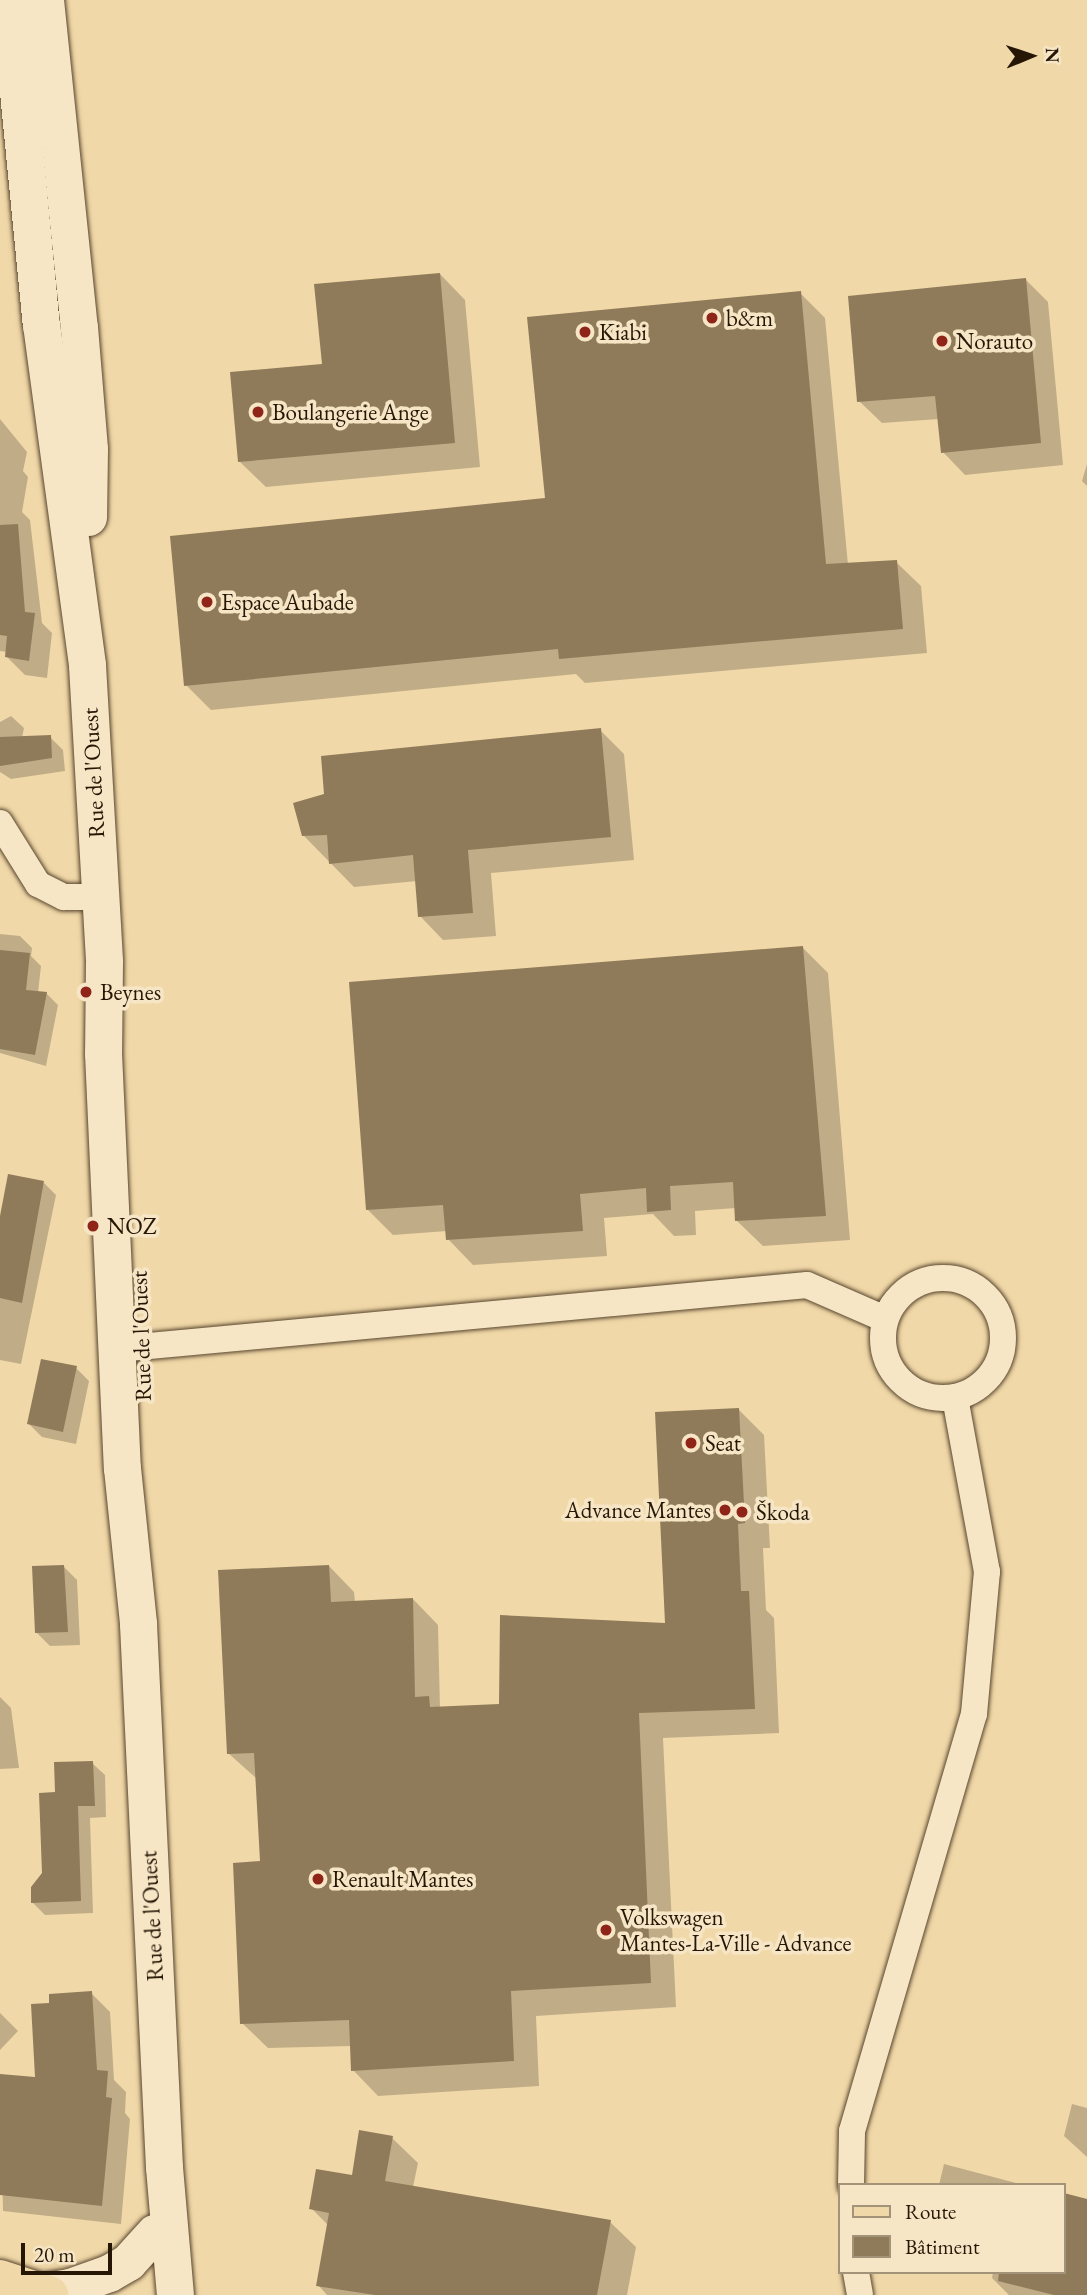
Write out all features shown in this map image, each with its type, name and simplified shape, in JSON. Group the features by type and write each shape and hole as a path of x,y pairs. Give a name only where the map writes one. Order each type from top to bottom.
{"main road":[{"path":"9,0 41,324 86,665"},
{"path":"45,0 89,449 86,665"},
{"name":"Rue de l'Ouest","path":"86,665 105,966 132,1136 130,1348 138,1624 164,2166"},
{"path":"128,2295 154,2233 164,2166"},
{"path":"164,2166 176,2295"},
{"path":"0,2279 43,2293 71,2287 109,2273 128,2262 154,2233"}],"street":[{"path":"0,823 38,884 64,897 100,897"},
{"path":"934,1279 962,1281 992,1303 1003,1333 997,1363 974,1390 955,1397 927,1396 902,1383 888,1364 882,1342 885,1318 907,1289 934,1279"},
{"path":"130,1348 807,1285 885,1318"},
{"path":"851,2183 852,2130 974,1714 986,1572 955,1397"},
{"path":"856,2274 860,2295"}],"building":[{"path":"440,273 455,443 238,462 230,372 322,364 314,284"},
{"name":"Norauto","path":"1026,278 1041,443 941,453 935,396 857,402 848,296"},
{"path":"801,291 826,564 897,560 903,629 559,659 558,649 184,686 170,536 545,498 527,317"},
{"path":"18,524 25,612 35,613 29,661 5,657 7,636 0,635 0,525"},
{"path":"601,728 611,837 468,850 473,913 418,917 413,855 329,864 327,835 302,836 293,803 324,794 321,756"},
{"path":"51,735 52,758 0,766 0,737"},
{"path":"803,946 826,1216 735,1221 733,1182 670,1186 671,1210 647,1212 646,1188 580,1194 583,1231 446,1240 443,1205 366,1210 349,982"},
{"path":"0,950 30,953 26,990 47,992 35,1055 0,1049"},
{"path":"8,1174 44,1181 22,1303 0,1298 0,1216"},
{"path":"41,1359 77,1366 63,1432 27,1424"},
{"path":"739,1408 745,1523 738,1524 741,1591 749,1591 755,1709 639,1713 651,1983 511,1991 514,2061 351,2071 349,2020 240,2024 233,1863 260,1861 254,1753 227,1754 218,1570 329,1565 331,1602 413,1598 415,1697 429,1696 430,1707 499,1704 500,1615 665,1623 655,1412"},
{"path":"64,1565 68,1632 35,1633 32,1566"},
{"path":"93,1761 95,1806 78,1806 81,1901 31,1903 31,1887 42,1873 39,1793 55,1792 54,1762"},
{"path":"92,1991 97,2070 108,2071 106,2097 112,2098 102,2206 0,2195 0,2074 35,2077 31,2004 49,2003 49,1994"},
{"path":"359,2130 393,2136 385,2181 611,2220 597,2295 375,2295 316,2286 329,2213 309,2209 316,2169 352,2175"},
{"path":"1066,2194 1087,2199 1087,2295 1054,2295 998,2281 999,2274 1066,2274"}],"place":[{"name":"b&m","path":"712,318"},
{"name":"Kiabi","path":"585,332"},
{"name":"Norauto","path":"942,341"},
{"name":"Boulangerie Ange","path":"258,412"},
{"name":"Espace Aubade","path":"207,602"},
{"name":"Beynes","path":"86,992"},
{"name":"NOZ","path":"93,1226"},
{"name":"Seat","path":"691,1443"},
{"name":"Advance Mantes","path":"725,1510"},
{"name":"Škoda","path":"742,1512"},
{"name":"Renault Mantes","path":"318,1879"},
{"name":"Volkswagen Mantes-La-Ville - Advance","path":"606,1930"}]}
